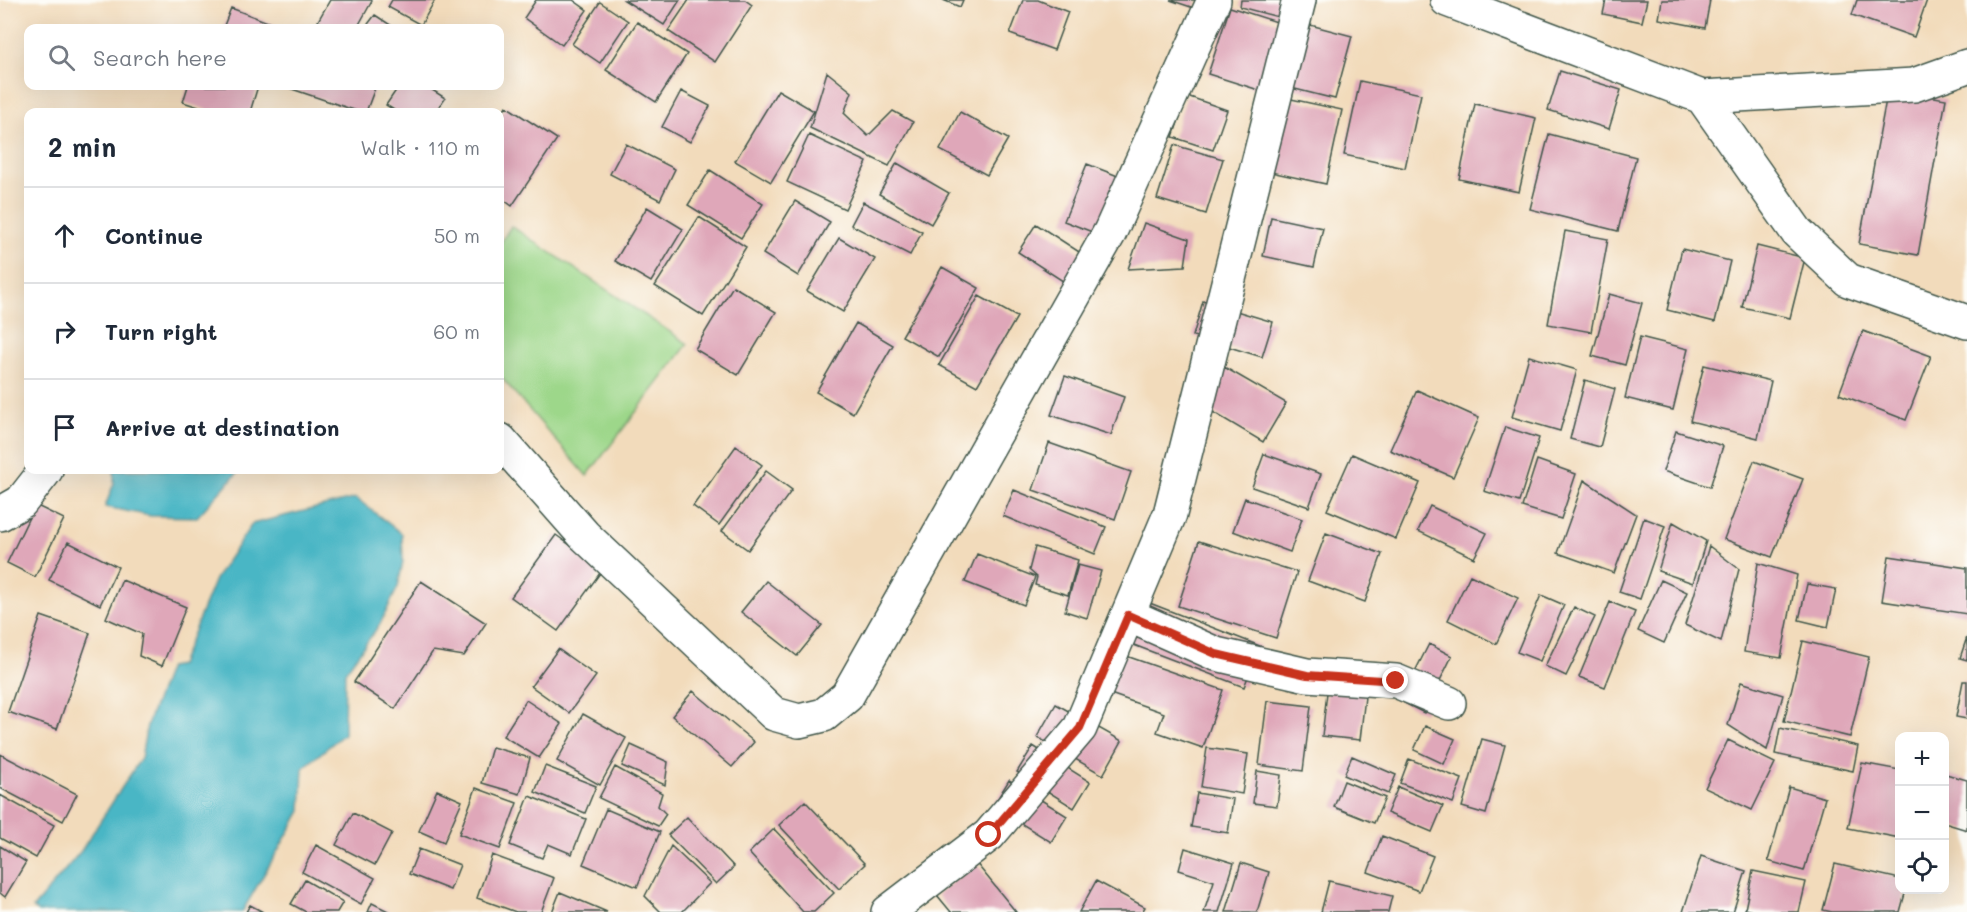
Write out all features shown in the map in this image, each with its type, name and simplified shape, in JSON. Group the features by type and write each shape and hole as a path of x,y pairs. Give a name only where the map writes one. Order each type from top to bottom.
{"street":[{"path":"504,445 584,535 774,714 799,721 824,715 847,696 1110,232 1214,0"},
{"path":"888,912 989,835 1080,728 1170,514 1299,0"},
{"path":"1447,0 1702,97 1914,85 1967,66"},
{"path":"1702,97 1797,232 1848,280 1967,322"},
{"path":"0,514 21,502 43,474"},
{"path":"1128,615 1216,654 1307,675 1396,681 1449,703"}],"green space":[{"path":"511,226 688,344 587,476 504,381 504,237"}],"water":[{"path":"114,474 236,474 197,517 151,516 105,507 114,483"},
{"path":"356,498 402,534 403,561 398,587 380,624 345,672 344,734 303,768 301,811 242,912 38,912 33,908 81,851 141,758 147,725 169,667 180,665 215,579 252,524"}],"building":[{"path":"330,0 372,1 359,24 324,24 318,21"},
{"path":"392,0 435,0 422,24 388,7"},
{"path":"536,0 573,0 587,10 562,45 524,18"},
{"path":"624,0 680,0 664,25"},
{"path":"689,0 745,0 752,5 715,62 668,31"},
{"path":"943,0 963,0 960,7"},
{"path":"1023,0 1038,0 1068,12 1054,50 1010,34"},
{"path":"1170,0 1196,0 1194,8"},
{"path":"1241,0 1291,0 1286,19 1240,7"},
{"path":"1606,0 1647,0 1642,22 1603,14"},
{"path":"1662,0 1710,0 1705,28 1659,19"},
{"path":"1857,0 1927,0 1914,37 1852,15"},
{"path":"600,2 628,21 600,63 572,44"},
{"path":"1230,7 1283,24 1262,91 1208,74"},
{"path":"231,8 273,24 225,24"},
{"path":"375,15 389,24 368,24"},
{"path":"637,22 687,54 656,102 606,70"},
{"path":"1299,22 1352,36 1335,99 1283,86"},
{"path":"1560,71 1621,90 1609,129 1548,110"},
{"path":"827,72 852,92 844,113 868,136 893,111 913,122 889,166 810,128"},
{"path":"1360,81 1421,94 1405,168 1344,155"},
{"path":"1888,89 1946,99 1918,255 1859,244"},
{"path":"187,90 257,90 251,108 202,108 183,102"},
{"path":"295,90 374,90 368,108 348,108"},
{"path":"396,90 432,90 445,98 438,108 391,108 386,105"},
{"path":"778,90 814,111 771,182 735,161"},
{"path":"681,91 710,106 690,142 662,127"},
{"path":"1187,96 1227,110 1213,150 1173,137"},
{"path":"1282,97 1342,110 1326,184 1266,171"},
{"path":"1475,104 1536,118 1519,192 1459,179"},
{"path":"506,106 557,139 512,206 504,200 504,109"},
{"path":"960,112 1008,139 987,175 940,150"},
{"path":"1549,134 1636,157 1618,231 1530,209"},
{"path":"809,135 867,162 845,209 787,182"},
{"path":"626,144 675,169 660,200 610,174"},
{"path":"1174,145 1223,159 1206,214 1157,199"},
{"path":"897,163 949,193 931,224 879,194"},
{"path":"1087,164 1123,178 1100,235 1064,221"},
{"path":"710,170 763,204 741,238 688,205"},
{"path":"795,201 830,222 798,276 763,254"},
{"path":"863,202 922,232 910,255 851,225"},
{"path":"647,207 683,229 651,282 615,261"},
{"path":"699,217 746,247 703,316 655,286"},
{"path":"1271,217 1323,228 1314,267 1263,256"},
{"path":"1144,223 1189,239 1185,266 1128,269"},
{"path":"1036,224 1090,259 1072,287 1018,252"},
{"path":"1565,231 1608,239 1591,332 1548,324"},
{"path":"839,238 875,259 843,312 807,291"},
{"path":"1757,246 1805,258 1790,318 1742,307"},
{"path":"1682,249 1730,261 1715,322 1667,310"},
{"path":"942,267 979,288 939,357 902,336"},
{"path":"733,286 776,312 738,375 695,349"},
{"path":"1609,294 1642,303 1625,365 1592,356"},
{"path":"979,296 1017,317 977,386 939,365"},
{"path":"1203,301 1273,322 1262,357 1193,336"},
{"path":"856,323 893,345 853,413 816,392"},
{"path":"1863,331 1931,356 1906,420 1839,394"},
{"path":"1640,337 1688,349 1673,410 1625,398"},
{"path":"1529,356 1577,370 1560,431 1512,417"},
{"path":"1704,365 1771,381 1758,438 1690,421"},
{"path":"1224,367 1286,403 1263,442 1201,405"},
{"path":"1065,376 1124,397 1111,435 1051,415"},
{"path":"1585,380 1615,389 1600,447 1570,439"},
{"path":"1417,390 1479,418 1453,477 1390,450"},
{"path":"1505,427 1539,438 1519,502 1484,491"},
{"path":"1676,431 1723,446 1710,487 1663,471"},
{"path":"1049,443 1131,472 1115,519 1033,490"},
{"path":"736,446 762,465 719,525 693,506"},
{"path":"1264,454 1321,474 1309,507 1252,487"},
{"path":"1352,454 1420,483 1396,539 1327,510"},
{"path":"1537,460 1576,474 1561,519 1522,507"},
{"path":"1754,461 1803,479 1772,557 1724,539"},
{"path":"766,471 792,490 748,550 722,531"},
{"path":"1584,480 1636,514 1614,573 1558,553"},
{"path":"1014,490 1106,527 1095,554 1003,516"},
{"path":"1245,498 1302,519 1290,552 1233,531"},
{"path":"35,505 64,519 35,577 7,563"},
{"path":"1430,506 1487,533 1474,558 1418,531"},
{"path":"1644,518 1665,526 1640,599 1619,592"},
{"path":"1673,522 1706,541 1693,583 1658,571"},
{"path":"1326,533 1382,554 1365,602 1308,581"},
{"path":"556,535 603,569 558,631 511,597"},
{"path":"1199,541 1297,572 1276,638 1178,606"},
{"path":"68,542 118,567 100,605 49,580"},
{"path":"1709,546 1739,569 1721,642 1685,625"},
{"path":"1035,547 1078,560 1068,595 1035,585 1037,577 1029,570"},
{"path":"977,554 1035,577 1024,605 965,582"},
{"path":"1889,556 1967,568 1967,614 1882,601"},
{"path":"1758,563 1797,575 1781,658 1744,652"},
{"path":"1078,565 1101,571 1087,618 1065,611"},
{"path":"1470,575 1518,598 1496,644 1448,620"},
{"path":"122,580 186,607 162,666 139,656 142,634 106,618"},
{"path":"1661,580 1687,592 1664,643 1638,631"},
{"path":"421,581 486,623 464,656 433,651 395,709 354,682"},
{"path":"766,581 822,625 797,656 741,612"},
{"path":"1807,584 1836,589 1828,627 1799,620"},
{"path":"1541,595 1564,605 1540,661 1517,652"},
{"path":"1142,600 1260,646 1244,687 1126,642"},
{"path":"1610,602 1635,612 1605,687 1579,677"},
{"path":"1574,607 1595,617 1566,676 1545,666"},
{"path":"41,616 90,633 57,729 8,712"},
{"path":"1967,637 1967,660 1960,658"},
{"path":"1803,641 1869,657 1850,737 1784,721"},
{"path":"1429,644 1452,656 1424,713 1400,701"},
{"path":"558,649 596,676 569,713 531,686"},
{"path":"1115,652 1223,690 1203,748 1157,732 1164,713 1102,691"},
{"path":"1963,681 1967,681 1967,719 1956,717"},
{"path":"1741,682 1783,695 1767,750 1728,725"},
{"path":"1328,684 1366,688 1360,740 1322,736"},
{"path":"693,691 754,742 732,767 672,716"},
{"path":"526,700 562,724 539,758 503,736"},
{"path":"1267,701 1311,706 1303,771 1259,765"},
{"path":"1056,704 1122,741 1103,775 1037,737"},
{"path":"583,714 626,738 600,785 557,761"},
{"path":"1425,726 1455,739 1444,764 1414,750"},
{"path":"1780,728 1858,746 1853,771 1775,754"},
{"path":"1482,739 1505,745 1486,814 1462,807"},
{"path":"1728,740 1775,763 1752,810 1705,788"},
{"path":"631,745 668,762 665,785 622,766"},
{"path":"1033,746 1090,782 1074,808 1017,772"},
{"path":"492,747 530,758 520,794 482,783"},
{"path":"1207,748 1248,754 1242,794 1201,787"},
{"path":"0,754 77,794 63,821 0,788"},
{"path":"1352,756 1396,775 1388,794 1344,775"},
{"path":"1409,759 1462,779 1453,803 1400,783"},
{"path":"1862,763 1895,769 1895,837 1848,828"},
{"path":"545,766 596,786 585,813 535,792"},
{"path":"615,767 662,793 658,806 666,814 658,826 599,798"},
{"path":"1257,771 1281,775 1277,806 1253,803"},
{"path":"1949,775 1967,780 1967,830 1949,825"},
{"path":"1009,780 1067,816 1051,842 993,806"},
{"path":"1344,781 1385,798 1374,823 1334,807"},
{"path":"1398,787 1443,806 1432,832 1387,813"},
{"path":"1789,787 1825,798 1804,871 1768,861"},
{"path":"476,788 517,803 500,849 459,834"},
{"path":"437,790 462,801 444,842 419,831"},
{"path":"1197,793 1233,799 1228,833 1191,827"},
{"path":"0,795 54,825 36,858 0,838"},
{"path":"529,796 586,819 572,854 548,844 542,858 510,845"},
{"path":"805,801 865,864 839,889 779,825"},
{"path":"606,809 660,832 637,887 583,864"},
{"path":"353,813 392,833 375,865 336,845"},
{"path":"687,817 734,867 716,884 668,835"},
{"path":"774,829 834,893 814,912 803,912 749,853"},
{"path":"1382,836 1433,856 1419,891 1368,872"},
{"path":"316,845 375,878 361,904 302,872"},
{"path":"0,846 26,862 5,897 0,893"},
{"path":"671,846 710,883 682,912 661,912 645,896"},
{"path":"1185,848 1234,863 1219,912 1204,912 1214,881 1179,870"},
{"path":"419,849 460,865 450,890 409,874"},
{"path":"492,855 554,878 541,912 516,912 477,898"},
{"path":"1701,856 1746,871 1733,912 1683,912"},
{"path":"976,863 1016,912 951,912 937,895"},
{"path":"1241,863 1269,872 1257,912 1226,912"},
{"path":"1835,864 1895,878 1895,894 1905,894 1900,912 1823,910"},
{"path":"1753,871 1806,882 1799,912 1758,912 1745,909"},
{"path":"305,880 343,902 337,912 306,912 291,904"},
{"path":"1096,881 1145,907 1142,912 1079,912"},
{"path":"1329,881 1392,896 1388,912 1321,912"},
{"path":"560,892 607,912 552,912"},
{"path":"372,903 390,912 368,912"},
{"path":"250,905 263,912 246,912"}],"route":[{"path":"989,835 1080,728 1128,615 1216,654 1307,675 1396,681"}]}
